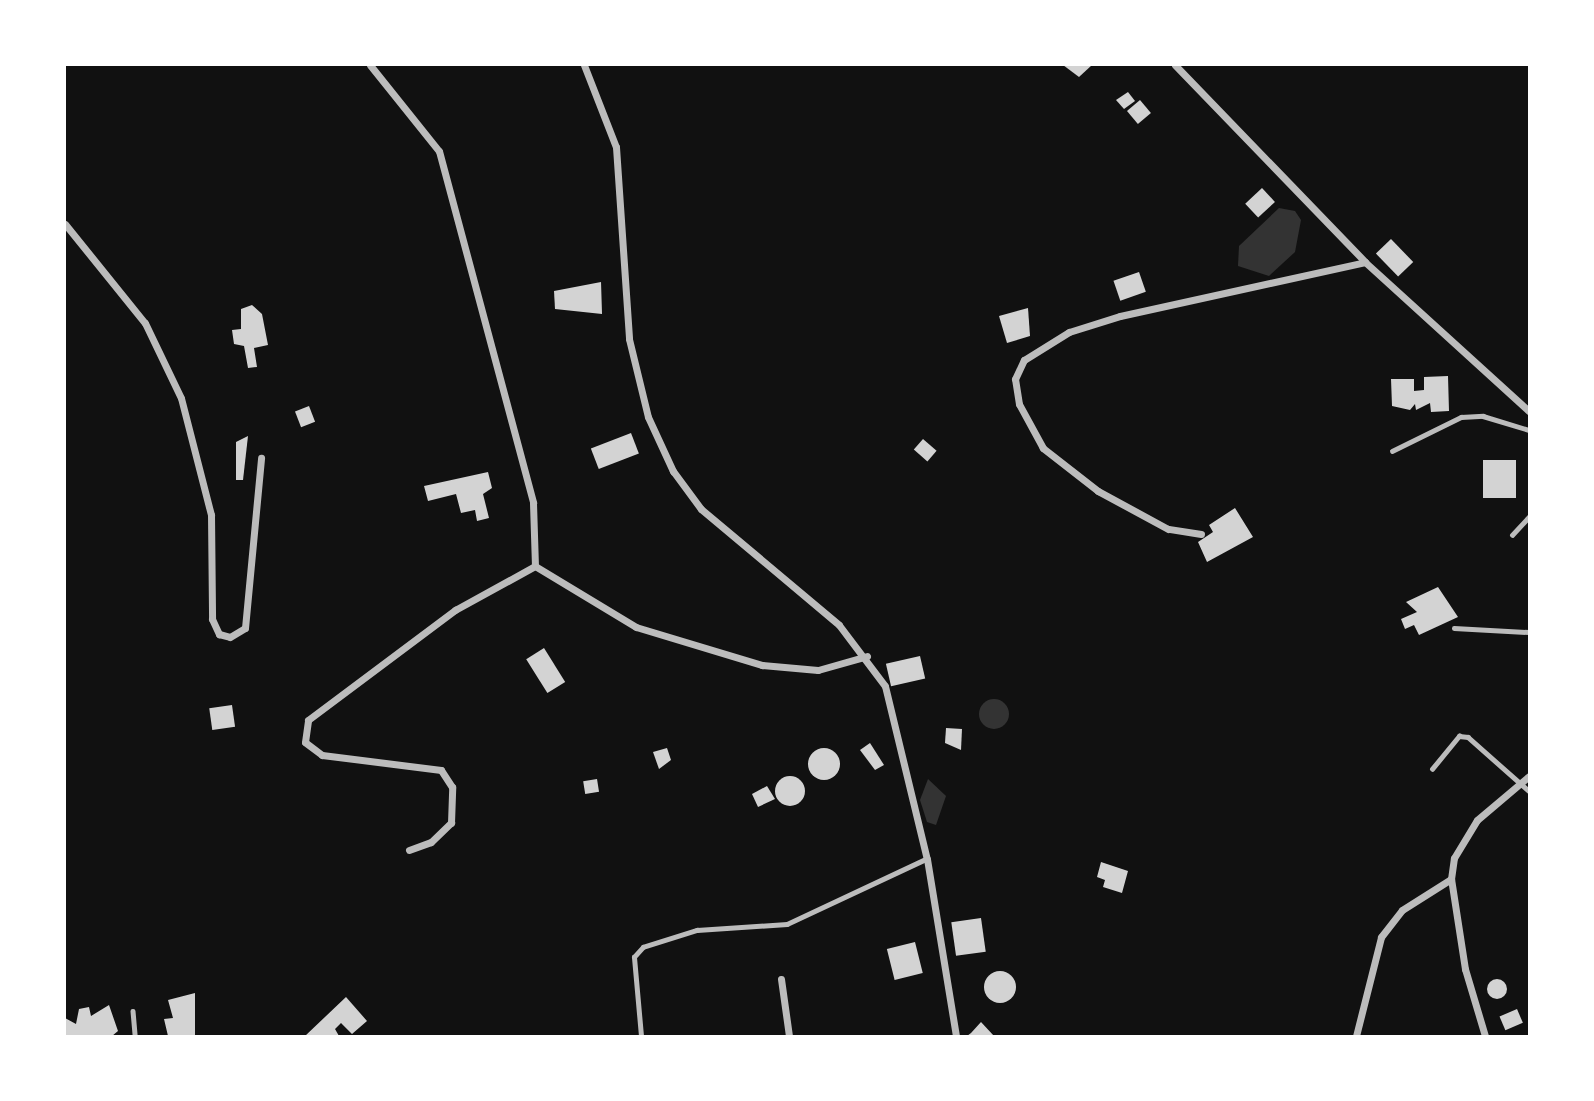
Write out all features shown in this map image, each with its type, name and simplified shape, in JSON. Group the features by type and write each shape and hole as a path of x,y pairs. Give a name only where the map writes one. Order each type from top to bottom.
{"street":[{"path":"370,65 439,151 533,503 535,566"},
{"path":"584,65 614,139 629,339 660,444 701,509 817,605 867,656 885,686 927,859 956,1036"},
{"path":"1175,65 1365,262 1529,411"},
{"path":"65,224 145,323 181,398 211,515 212,619 219,634 230,637 245,628 261,458"},
{"path":"1200,534 1168,529 1098,491 1043,448 1019,404 1015,379 1024,360 1069,332 1120,317 1365,262"},
{"path":"535,566 636,627 762,665 818,670 867,656"},
{"path":"409,850 432,842 450,822 456,809 446,776 431,765 322,755 305,742 308,720 456,610 535,566"},
{"path":"1485,1036 1451,879 1454,858 1477,820 1529,776"},
{"path":"1356,1036 1381,937 1402,910 1451,879"},
{"path":"782,979 789,1036"}],"lane":[{"path":"1392,450 1461,417 1483,416 1529,430"},
{"path":"1512,535 1529,517"},
{"path":"1454,628 1529,632"},
{"path":"1432,769 1459,736 1468,737 1522,781 1529,791"},
{"path":"642,1036 634,957 643,947 697,930 787,924 927,859"},
{"path":"133,1011 135,1036"}],"shaded area":[{"path":"1279,208 1295,211 1301,220 1295,252 1269,276 1238,266 1239,246"},
{"path":"994,699 1000,700 1008,708 1008,720 1000,728 994,729 988,728 980,720 979,714 980,708 988,700"},
{"path":"928,779 946,796 936,825 927,822 920,800"}],"building":[{"path":"1063,65 1092,65 1079,77"},
{"path":"1128,92 1135,101 1124,109 1116,100"},
{"path":"1140,100 1151,113 1138,124 1127,111"},
{"path":"1262,188 1275,202 1258,218 1245,204"},
{"path":"1391,239 1413,262 1398,277 1376,254"},
{"path":"1139,272 1146,292 1120,301 1113,281"},
{"path":"601,282 602,314 555,309 554,291"},
{"path":"252,305 262,314 268,345 254,348 257,367 248,368 244,346 234,344 232,330 241,329 241,309"},
{"path":"1028,308 1030,336 1007,343 999,316"},
{"path":"1448,376 1449,411 1431,412 1430,403 1416,410 1415,404 1410,410 1392,406 1391,379 1414,379 1414,391 1424,390 1424,377"},
{"path":"309,406 315,422 301,427 295,411"},
{"path":"631,433 639,454 599,469 591,448"},
{"path":"248,436 243,480 236,480 236,442"},
{"path":"923,439 937,451 927,461 914,450"},
{"path":"1483,460 1516,460 1516,498 1483,498"},
{"path":"488,472 492,488 483,494 489,518 477,521 475,510 461,513 456,494 428,501 424,486"},
{"path":"1235,508 1253,537 1207,562 1198,542 1213,532 1209,525"},
{"path":"1438,587 1458,617 1419,635 1414,625 1405,629 1401,619 1417,612 1406,602"},
{"path":"544,648 565,682 547,693 526,659"},
{"path":"920,656 925,678 891,686 886,664"},
{"path":"232,705 235,727 212,730 209,708"},
{"path":"946,728 962,729 961,750 945,743"},
{"path":"870,743 884,765 875,770 860,750"},
{"path":"667,748 671,760 659,769 653,752"},
{"path":"824,748 835,753 840,764 835,775 824,780 813,775 808,764 813,753"},
{"path":"790,776 801,780 805,791 801,802 790,806 779,802 775,791 779,780"},
{"path":"597,779 599,792 585,794 583,781"},
{"path":"767,786 775,799 758,807 752,794"},
{"path":"1101,862 1128,871 1122,893 1103,887 1105,880 1097,877"},
{"path":"981,918 986,952 956,956 951,922"},
{"path":"915,942 923,973 895,980 887,949"},
{"path":"1000,971 1011,976 1016,987 1011,998 1000,1003 989,998 984,987 989,976"},
{"path":"1497,979 1504,982 1507,989 1504,996 1497,999 1490,996 1487,989 1490,982"},
{"path":"195,993 195,1036 168,1036 164,1019 173,1018 168,1000"},
{"path":"346,997 367,1021 352,1034 341,1023 335,1029 339,1036 305,1036"},
{"path":"109,1005 118,1031 112,1036 65,1036 65,1018 76,1024 79,1009 89,1007 91,1016"},
{"path":"1517,1009 1523,1023 1505,1030 1500,1016"},
{"path":"981,1022 994,1036 967,1036 971,1033"}]}
